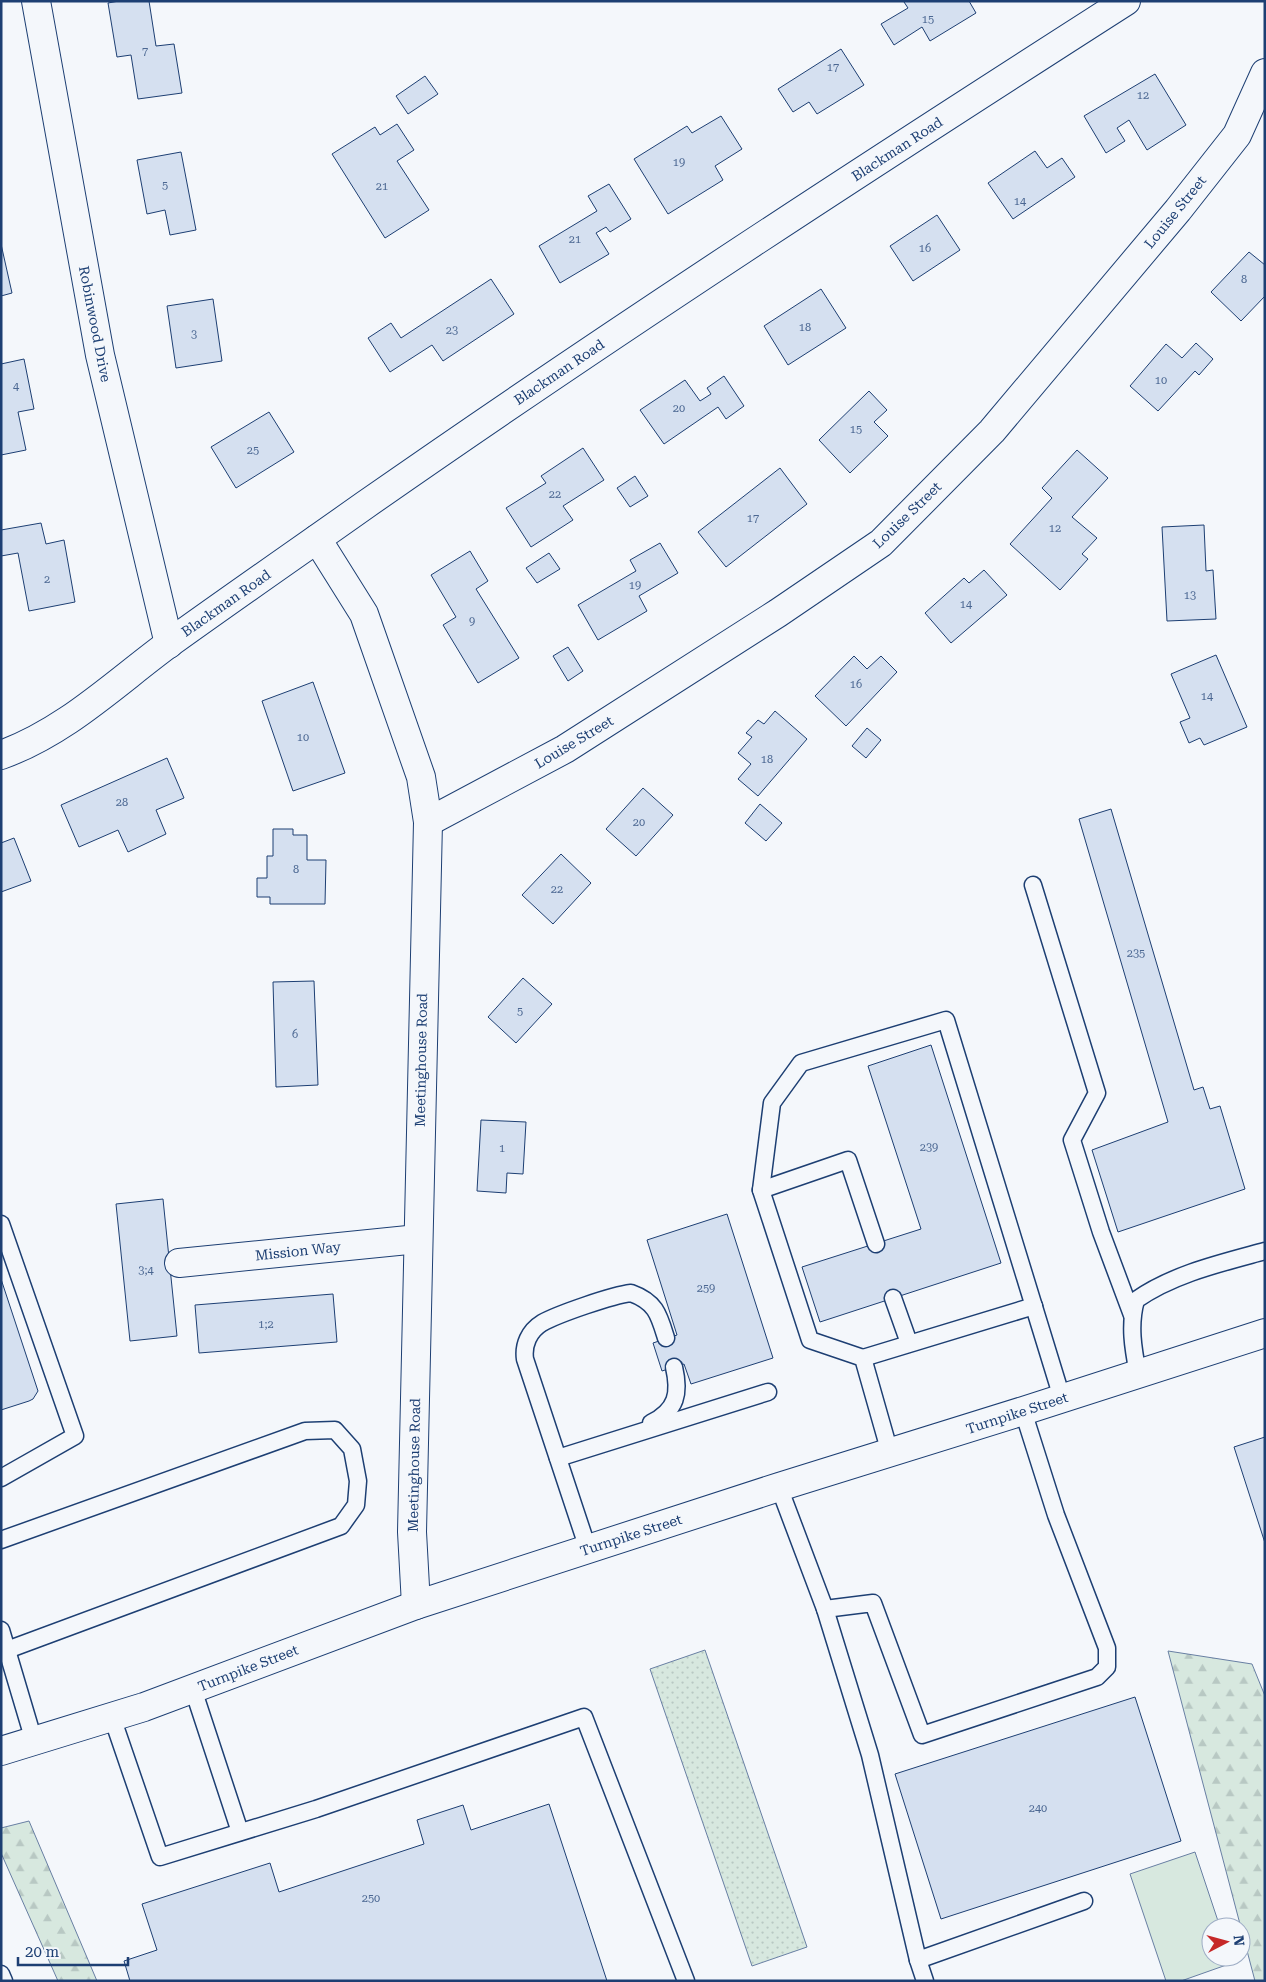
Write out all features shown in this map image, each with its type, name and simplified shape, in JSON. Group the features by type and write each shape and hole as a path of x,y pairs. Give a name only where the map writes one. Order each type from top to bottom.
{"street":[{"name":"Robinwood Drive","path":"36,1 100,355 145,552 169,644"},
{"name":"Blackman Road","path":"1,755 51,732 94,703 169,644 544,382 947,116 1126,1"},
{"name":"Louise Street","path":"428,822 565,750 778,613 881,543 992,431 1178,210 1237,136 1265,73"},
{"name":"Meetinghouse Road","path":"317,539 364,614 421,777 428,822 412,1532 416,1605"},
{"name":"Mission Way","path":"179,1263 418,1239"},
{"name":"Turnpike Street","path":"1,1751 112,1717 194,1689 416,1605 779,1487 1023,1412 1265,1333"}],"lane":[{"path":"1033,885 1097,1093 1072,1140 1101,1232 1132,1315"},
{"path":"1034,1306 863,1358 810,1340 761,1190 772,1103 801,1064 946,1020 1034,1306 1062,1398"},
{"path":"761,1190 848,1160 876,1244"},
{"path":"1,1224 75,1436 1,1478"},
{"path":"1138,1374 1132,1339 1132,1315 1136,1300 1150,1290 1209,1267 1265,1251"},
{"path":"588,1549 525,1359 524,1348 530,1335 542,1323 607,1298 631,1293 652,1305 660,1319 666,1338"},
{"path":"893,1298 909,1343"},
{"path":"863,1358 890,1453"},
{"path":"617,1440 661,1418 672,1408 678,1391 674,1367"},
{"path":"558,1458 768,1392"},
{"path":"826,1609 873,1602 922,1735 1097,1677 1107,1666 1107,1648 1056,1515 1023,1412"},
{"path":"1,1540 305,1431 334,1430 352,1449 358,1481 356,1505 341,1526 7,1650"},
{"path":"779,1487 826,1609 870,1755 918,1960 925,1981"},
{"path":"1,1630 34,1740"},
{"path":"194,1689 240,1832"},
{"path":"112,1717 160,1857 316,1809 584,1717 686,1981"},
{"path":"918,1960 1084,1901"},
{"path":"1,1974 4,1981"}],"green space":[{"path":"705,1650 807,1947 752,1966 650,1669"},
{"path":"1168,1651 1252,1664 1265,1696 1265,1981 1255,1981 1251,1966 1251,1917 1238,1917"},
{"path":"29,1821 97,1981 58,1981 1,1853 1,1828"},
{"path":"1195,1852 1217,1917 1201,1917 1201,1967 1221,1967 1181,1981 1166,1981 1130,1874"}],"building":[{"path":"149,1 156,46 174,44 182,93 138,99 131,55 117,57 108,3"},
{"path":"969,1 976,13 930,41 922,27 894,45 881,24 908,8 904,2"},
{"path":"841,49 864,85 817,114 809,102 793,112 778,89"},
{"path":"1155,74 1186,125 1147,150 1129,120 1117,128 1125,141 1106,153 1084,116"},
{"path":"425,76 438,94 408,114 396,96"},
{"path":"721,116 742,149 715,166 723,180 668,214 634,159 687,126 692,133"},
{"path":"397,124 414,150 397,161 429,210 385,238 332,154 375,127 380,135"},
{"path":"1035,151 1047,168 1062,158 1075,177 1013,219 988,183"},
{"path":"181,152 196,230 170,235 165,210 147,214 137,160"},
{"path":"609,184 631,219 610,232 606,227 596,233 609,254 560,283 539,246 597,211 588,196"},
{"path":"937,215 960,250 913,281 890,246"},
{"path":"1,244 12,293 1,296"},
{"path":"1249,252 1265,265 1265,296 1241,321 1211,292"},
{"path":"491,279 514,314 443,361 432,345 390,372 368,338 391,323 401,338"},
{"path":"821,289 846,328 788,365 764,326"},
{"path":"213,299 222,361 176,368 167,306"},
{"path":"1196,343 1213,359 1199,375 1195,371 1158,411 1130,386 1166,344 1182,358"},
{"path":"24,359 34,409 18,412 26,450 1,455 1,364"},
{"path":"724,376 744,406 726,419 718,407 664,444 640,410 685,380 700,401 711,394 707,388"},
{"path":"869,391 887,410 874,422 888,436 850,473 819,440"},
{"path":"269,412 294,452 236,488 211,447"},
{"path":"583,448 604,480 563,506 573,520 531,547 506,508 546,483 541,476"},
{"path":"1077,450 1108,478 1072,517 1097,538 1082,554 1088,559 1060,590 1010,544 1052,498 1042,488"},
{"path":"780,468 807,504 726,567 698,532"},
{"path":"635,476 648,496 630,507 617,488"},
{"path":"41,523 46,544 64,540 75,602 29,611 18,553 1,556 1,530"},
{"path":"1204,525 1206,571 1213,570 1216,619 1167,621 1162,527"},
{"path":"660,543 678,573 639,596 647,611 598,640 578,605 636,571 630,560"},
{"path":"470,551 488,581 476,589 519,658 478,683 443,625 456,617 431,575"},
{"path":"549,553 560,569 537,583 526,568"},
{"path":"984,570 1007,595 951,643 925,613 964,578 969,583"},
{"path":"568,647 583,671 568,681 553,656"},
{"path":"1216,655 1247,727 1204,745 1200,738 1189,743 1180,722 1190,718 1171,674"},
{"path":"854,656 867,669 881,656 897,672 846,726 815,696"},
{"path":"313,682 345,773 293,791 262,701"},
{"path":"775,711 807,739 758,796 738,779 751,764 738,753 752,737 746,733 758,720 764,724"},
{"path":"867,728 881,740 866,758 852,746"},
{"path":"167,758 184,798 156,810 166,834 128,852 118,830 79,847 61,805"},
{"path":"643,788 673,815 636,856 606,829"},
{"path":"760,804 782,823 766,841 745,823"},
{"path":"1111,809 1194,1090 1203,1087 1210,1109 1220,1106 1245,1189 1118,1232 1092,1150 1168,1122 1079,819"},
{"path":"273,829 293,829 293,835 307,835 307,860 326,860 325,904 270,904 270,897 257,897 257,878 267,878 267,856 273,856"},
{"path":"14,838 31,881 1,892 1,843"},
{"path":"561,854 591,883 553,924 522,895"},
{"path":"523,978 552,1004 516,1043 488,1017"},
{"path":"314,981 318,1085 276,1087 273,982"},
{"path":"931,1045 1001,1263 820,1322 802,1267 921,1229 868,1066"},
{"path":"481,1120 526,1122 523,1174 507,1173 506,1193 477,1191"},
{"path":"163,1199 177,1336 130,1341 116,1204"},
{"path":"727,1214 773,1358 691,1384 684,1364 662,1371 653,1343 677,1335 647,1240"},
{"path":"1,1279 38,1391 33,1399 1,1410"},
{"path":"333,1294 337,1342 199,1353 195,1305"},
{"path":"1265,1437 1265,1543 1234,1447"},
{"path":"1135,1697 1181,1841 941,1919 895,1774"},
{"path":"549,1804 607,1981 130,1981 124,1961 157,1950 142,1904 270,1863 279,1892 424,1844 417,1820 463,1805 471,1830"}]}
